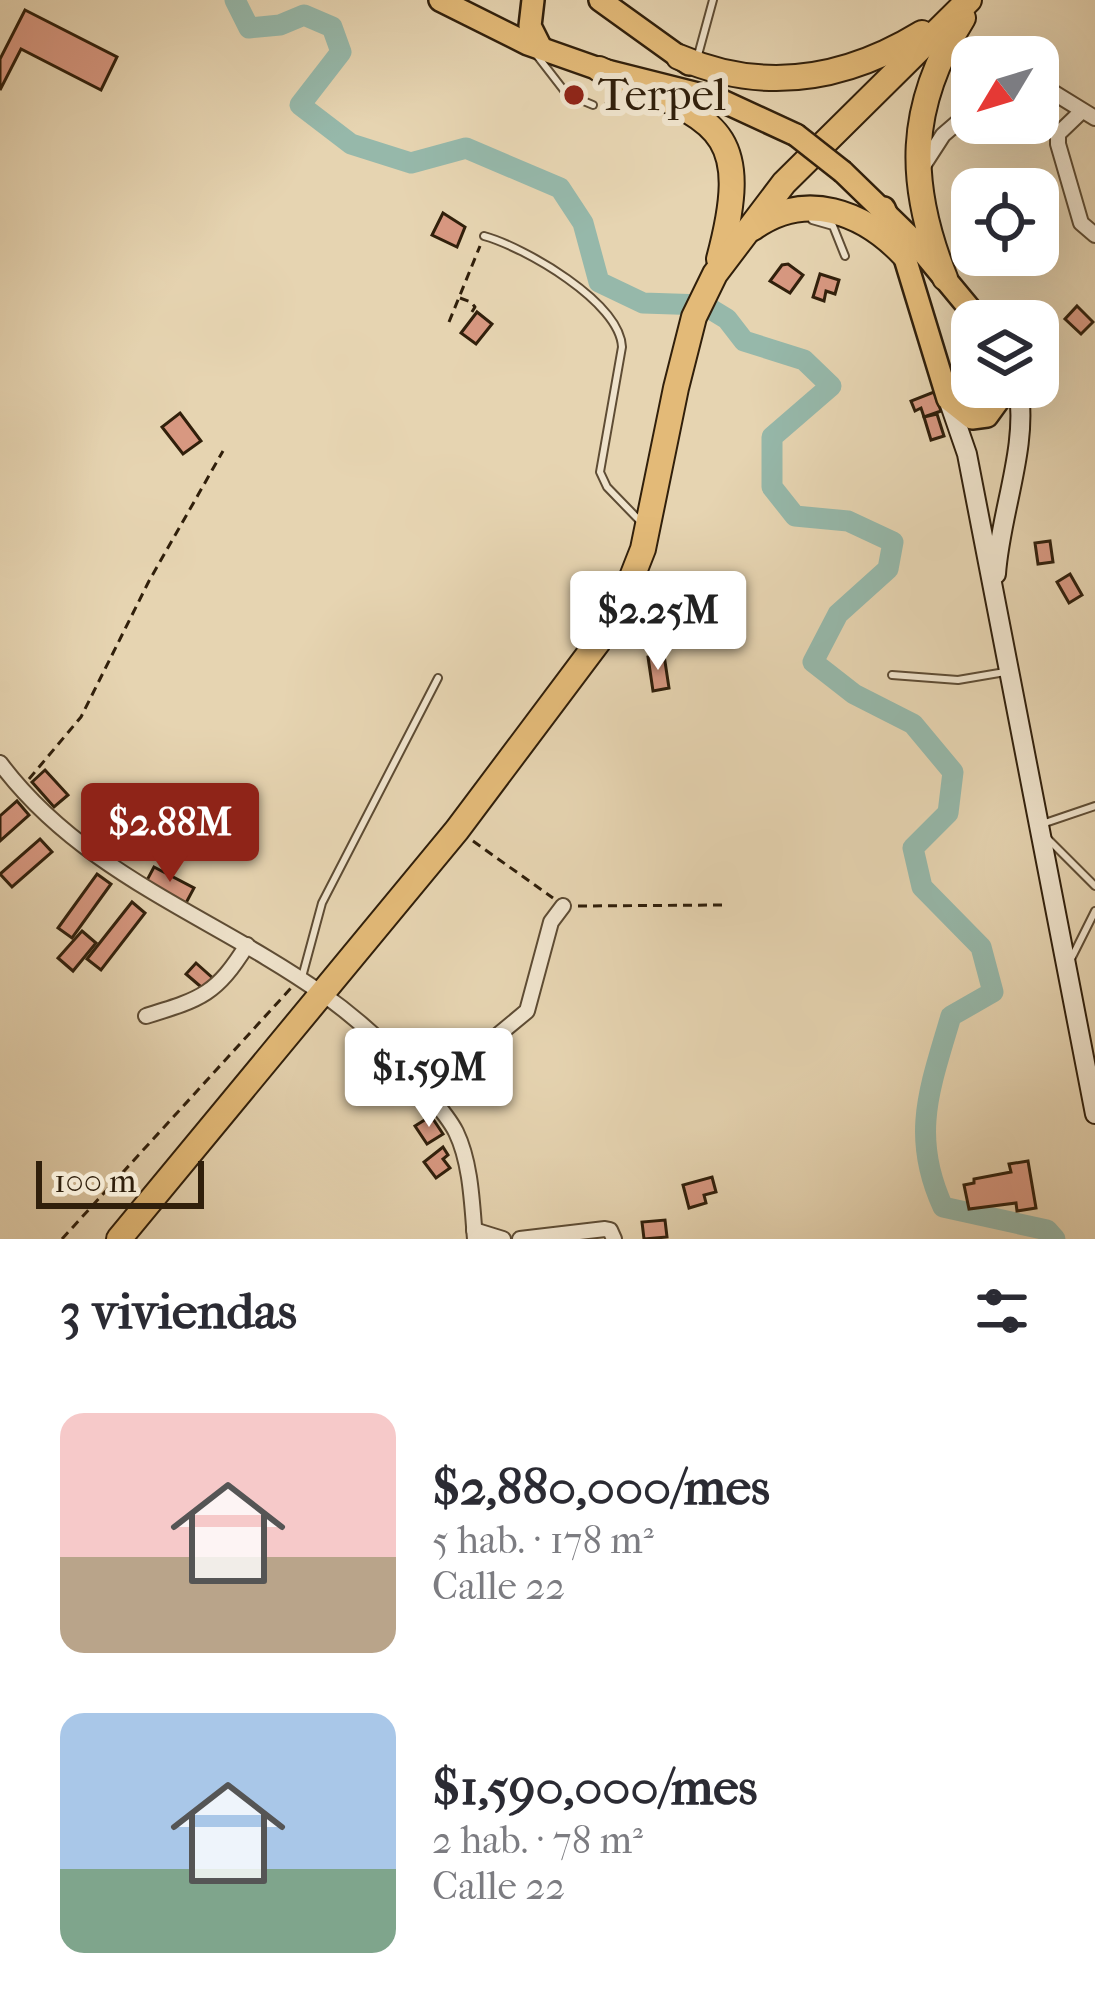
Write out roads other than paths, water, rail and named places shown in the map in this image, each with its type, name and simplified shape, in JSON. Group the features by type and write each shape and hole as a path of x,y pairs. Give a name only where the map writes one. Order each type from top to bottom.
{"highway":[{"path":"687,60 752,77 810,78 884,56 965,6"},
{"path":"945,278 926,229 917,176 931,131 941,55 965,6"},
{"path":"119,1239 457,830 598,642 622,600 649,521 694,317 711,282 784,183 965,6"},
{"path":"598,69 678,104 702,120 731,157 734,198 711,282"},
{"path":"742,236 779,213 807,207 835,209 862,219 904,255"}],"main road":[{"path":"440,0 534,46 598,69 668,83 762,117 796,135 884,208 963,300"},
{"path":"533,0 534,46"},
{"path":"600,0 762,117"},
{"path":"884,208 904,255 967,454 1095,1114"},
{"path":"960,408 972,418 987,416 993,408"},
{"path":"994,603 999,529 1019,447 1018,408"}],"street":[{"path":"1059,96 1088,115 1058,134 1058,144 1081,223 1095,235"},
{"path":"931,131 951,121"},
{"path":"0,764 32,806 117,872 302,977 399,1059 454,1127 464,1153 475,1235 503,1239"},
{"path":"427,1094 527,1011 551,922 563,906"},
{"path":"146,1016 206,996 224,983 247,945"},
{"path":"520,1239 605,1229 614,1239"}],"lane":[{"path":"687,60 712,0"},
{"path":"534,46 566,93"},
{"path":"609,105 644,90"},
{"path":"581,100 593,105"},
{"path":"779,213 831,224 845,256"},
{"path":"484,236 528,250 619,327 622,347 599,472 629,512 649,521"},
{"path":"892,675 958,680 1009,671"},
{"path":"302,977 322,903 438,678"},
{"path":"1095,806 1042,829 1095,886"},
{"path":"1067,966 1095,911"}],"waterway":[{"path":"235,0 249,28 280,25 304,15 332,27 341,52 300,105 351,144 411,163 466,148 560,188 583,223 599,282 643,303 704,305 727,319 744,341 804,360 831,386 772,437 772,487 795,516 848,521 893,542 888,569 838,614 813,662 854,694 913,724 953,772 948,813 913,848 922,887 981,947 993,992 951,1016 927,1112 925,1134 933,1181 943,1207 1047,1230 1055,1239"}],"place":[{"name":"Terpel","path":"574,95"}]}
